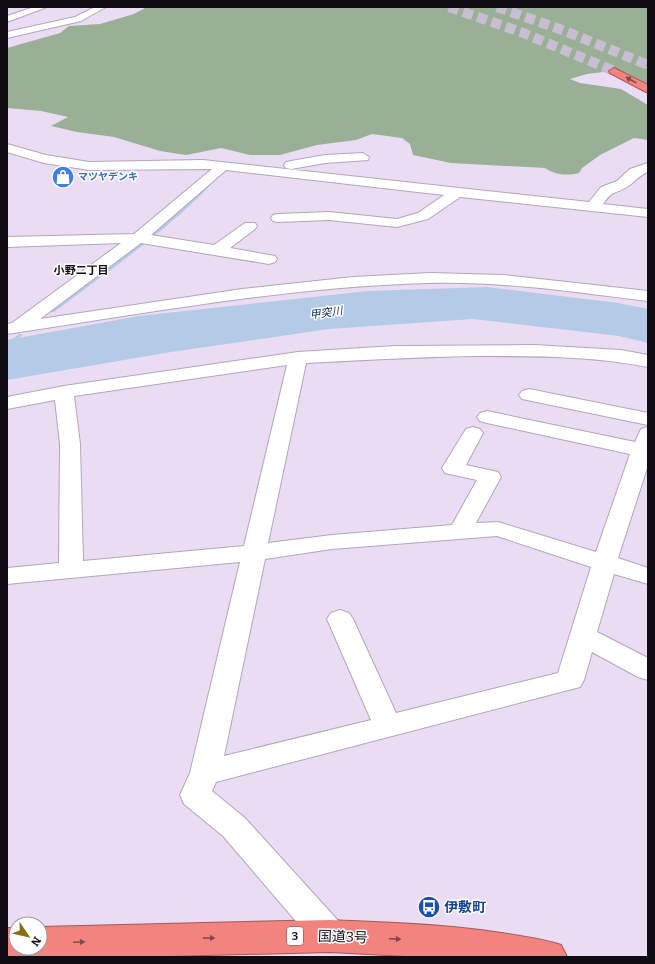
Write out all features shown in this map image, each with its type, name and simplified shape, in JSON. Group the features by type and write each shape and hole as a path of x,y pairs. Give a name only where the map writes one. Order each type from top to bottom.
{"highway":[{"path":"614,71 648,90"},
{"name":"国道3号","path":"48,943 330,936 415,940 489,947 549,957"}],"street":[{"path":"7,19 43,7"},
{"path":"7,35 78,19 102,7"},
{"path":"7,148 44,159 89,166 179,163 247,168 648,213"},
{"path":"247,168 260,164 297,164 324,159 363,157"},
{"path":"12,328 145,239 223,166"},
{"path":"594,206 606,190 622,184 635,172 648,167"},
{"path":"278,218 329,216 397,223 423,216 459,191"},
{"path":"216,250 250,226"},
{"path":"7,242 145,239 269,259"},
{"path":"12,328 50,324 242,294 379,280 430,278 504,280 570,286 648,296"},
{"path":"7,403 64,392 298,358 395,352 534,350 621,356 648,361"},
{"path":"298,358 205,773 195,795 234,827 330,936"},
{"path":"64,392 70,444 71,570"},
{"path":"529,395 648,419"},
{"path":"205,773 570,680 605,562 645,441 480,425 452,468 490,477 460,531"},
{"path":"7,576 255,553 332,542 498,529 648,576"},
{"path":"340,619 388,726"},
{"path":"583,636 648,670"}],"green space":[{"path":"648,7 648,67 644,67 648,69 648,84 620,70 587,74 570,79 580,83 621,89 648,105 648,140 634,138 600,155 582,168 579,173 566,175 553,172 545,168 451,163 413,155 410,144 402,138 372,134 356,140 317,145 280,155 250,155 221,148 186,155 160,151 114,137 77,132 51,126 68,117 41,111 7,108 7,48 60,33 69,26 100,24 134,14 145,8"}],"water":[{"name":"甲突川","path":"487,287 618,303 648,309 648,343 619,336 473,319 329,329 171,352 7,380 7,340 139,316 368,291"}],"waterway":[{"path":"52,311 152,235 190,203 208,185"},
{"path":"7,345 21,335"}],"tunnel":[{"path":"449,7 521,32 614,71"},
{"path":"497,7 565,31 648,65"}],"place":[{"name":"マツヤデンキ","path":"63,177"},
{"name":"伊敷町","path":"429,907"}],"district":[{"name":"小野二丁目","path":"81,270"}]}
